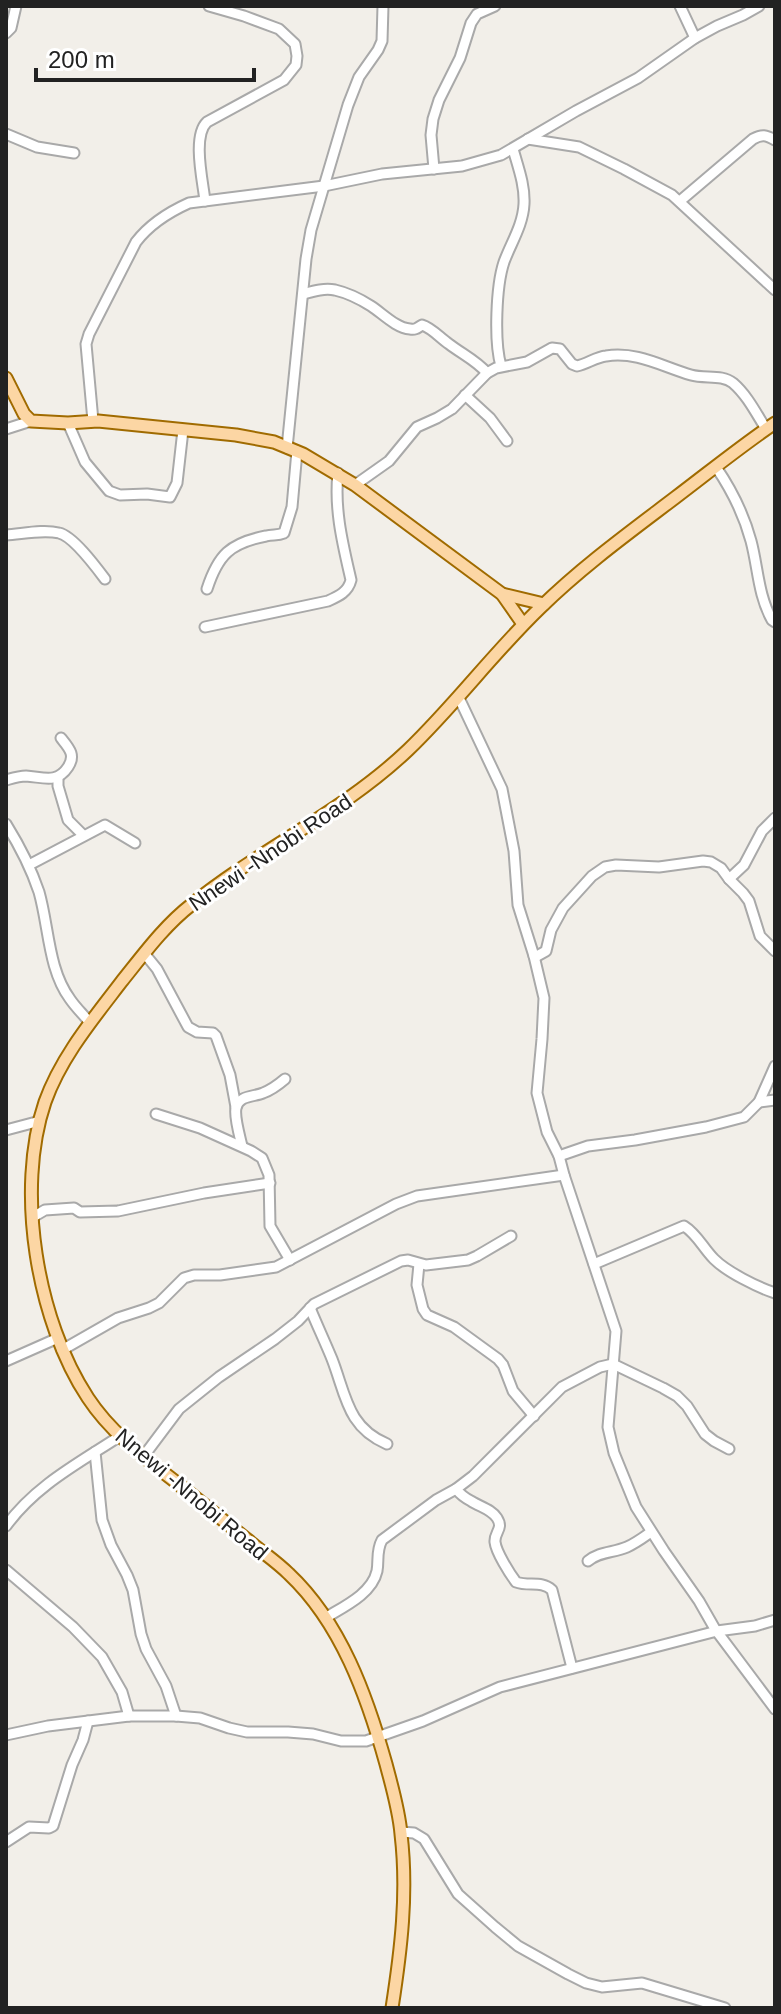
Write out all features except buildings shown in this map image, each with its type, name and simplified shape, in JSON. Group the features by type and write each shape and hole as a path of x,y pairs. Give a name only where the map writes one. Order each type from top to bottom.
{"main road":[{"path":"6,378 24,414 31,421 93,421 239,436 274,442 292,450 338,473 502,594 523,624"},
{"name":"Nnewi -Nnobi Road","path":"392,2008 404,1926 401,1832 378,1736 355,1673 316,1604 289,1574 120,1436 91,1402 68,1364 40,1280 31,1173 36,1134 46,1099 65,1059 144,953 184,910 227,877 324,817 372,782 459,698 544,604 596,558 771,426"},
{"path":"502,594 544,604"}],"street":[{"path":"6,33 11,28 16,6"},
{"path":"205,201 200,149 202,127 284,80 296,65 297,56 295,44 279,29 209,6"},
{"path":"207,589 223,554 248,541 284,533 292,507 292,450 303,294 311,230 359,77 382,41 383,6"},
{"path":"434,169 431,135 439,100 460,58 471,23 477,14 495,6"},
{"path":"680,6 695,38"},
{"path":"93,421 86,344 89,334 136,242 144,232 178,208 189,203 481,162 513,149 638,78 695,38 759,6"},
{"path":"6,134 37,147 74,153"},
{"path":"680,201 753,139 767,135 775,140"},
{"path":"528,139 579,147 680,201 775,290"},
{"path":"501,366 498,349 499,280 520,224 525,199 513,149"},
{"path":"303,294 336,290 370,305 404,327 412,330 426,325 487,373"},
{"path":"355,485 389,461 417,427 452,409 487,373 501,366 527,362 556,347 577,366 604,356 620,355 651,360 690,375 724,378 732,382 771,426"},
{"path":"465,395 490,418 507,441"},
{"path":"6,429 31,421"},
{"path":"68,423 85,462 109,491 120,495 170,497 177,483 183,430"},
{"path":"716,467 737,503 751,540 763,599 775,622"},
{"path":"205,627 328,601 349,587 351,580 339,526 338,473"},
{"path":"6,535 62,534 105,579"},
{"path":"459,698 502,789 514,851 518,905 544,998 537,1093 547,1132 559,1156 616,1331 608,1427 614,1453 636,1507 651,1532 717,1631 775,1709"},
{"path":"6,780 24,776 58,777 72,762 71,750 61,738"},
{"path":"58,777 68,820 83,835"},
{"path":"729,879 744,865 762,831 775,818"},
{"path":"6,824 29,865 40,895 51,951 62,984 69,999 90,1023"},
{"path":"29,865 102,826 108,825 135,843"},
{"path":"534,956 546,951 551,930 563,908 592,876 605,867 659,867 703,861 716,864 749,901 760,936 775,951"},
{"path":"144,953 157,969 188,1027 216,1036 230,1075 242,1146"},
{"path":"559,1156 588,1146 635,1140 744,1117 759,1102 775,1066"},
{"path":"236,1107 242,1099 259,1095 285,1079"},
{"path":"759,1102 775,1100"},
{"path":"156,1114 200,1128 262,1158 270,1183 270,1226 290,1260"},
{"path":"6,1130 40,1121"},
{"path":"6,1361 60,1344 149,1308 159,1303 184,1278 276,1267 417,1196 564,1175"},
{"path":"33,1217 45,1210 118,1211 228,1188 270,1183"},
{"path":"594,1264 684,1226 693,1232 718,1263 775,1293"},
{"path":"143,1457 179,1409 275,1339 314,1304 401,1261 426,1265 468,1260 511,1236"},
{"path":"419,1264 417,1285 427,1315 454,1327 498,1359 513,1391 534,1416"},
{"path":"310,1308 331,1356 341,1390 356,1420 365,1432 387,1444"},
{"path":"325,1618 364,1592 372,1583 377,1550 382,1540 473,1476 562,1387 589,1372 613,1364 663,1388 687,1406 705,1434 729,1449"},
{"path":"6,1526 43,1486 120,1436"},
{"path":"95,1452 102,1520 133,1590 146,1649 166,1686 176,1716"},
{"path":"456,1489 495,1515 501,1528 495,1545 516,1582 541,1583 552,1590 572,1668"},
{"path":"588,1561 595,1555 630,1546 651,1532"},
{"path":"6,1570 73,1627 102,1657 122,1692 129,1716"},
{"path":"6,1735 26,1729 129,1716 176,1716 200,1718 247,1732 301,1733 341,1741 366,1741 423,1721 500,1687 717,1631 775,1620"},
{"path":"6,1842 29,1827 53,1826 88,1721"},
{"path":"401,1832 414,1833 424,1839 458,1894 518,1946 539,1958 586,1983 602,1987 642,1983 725,2008"}]}
